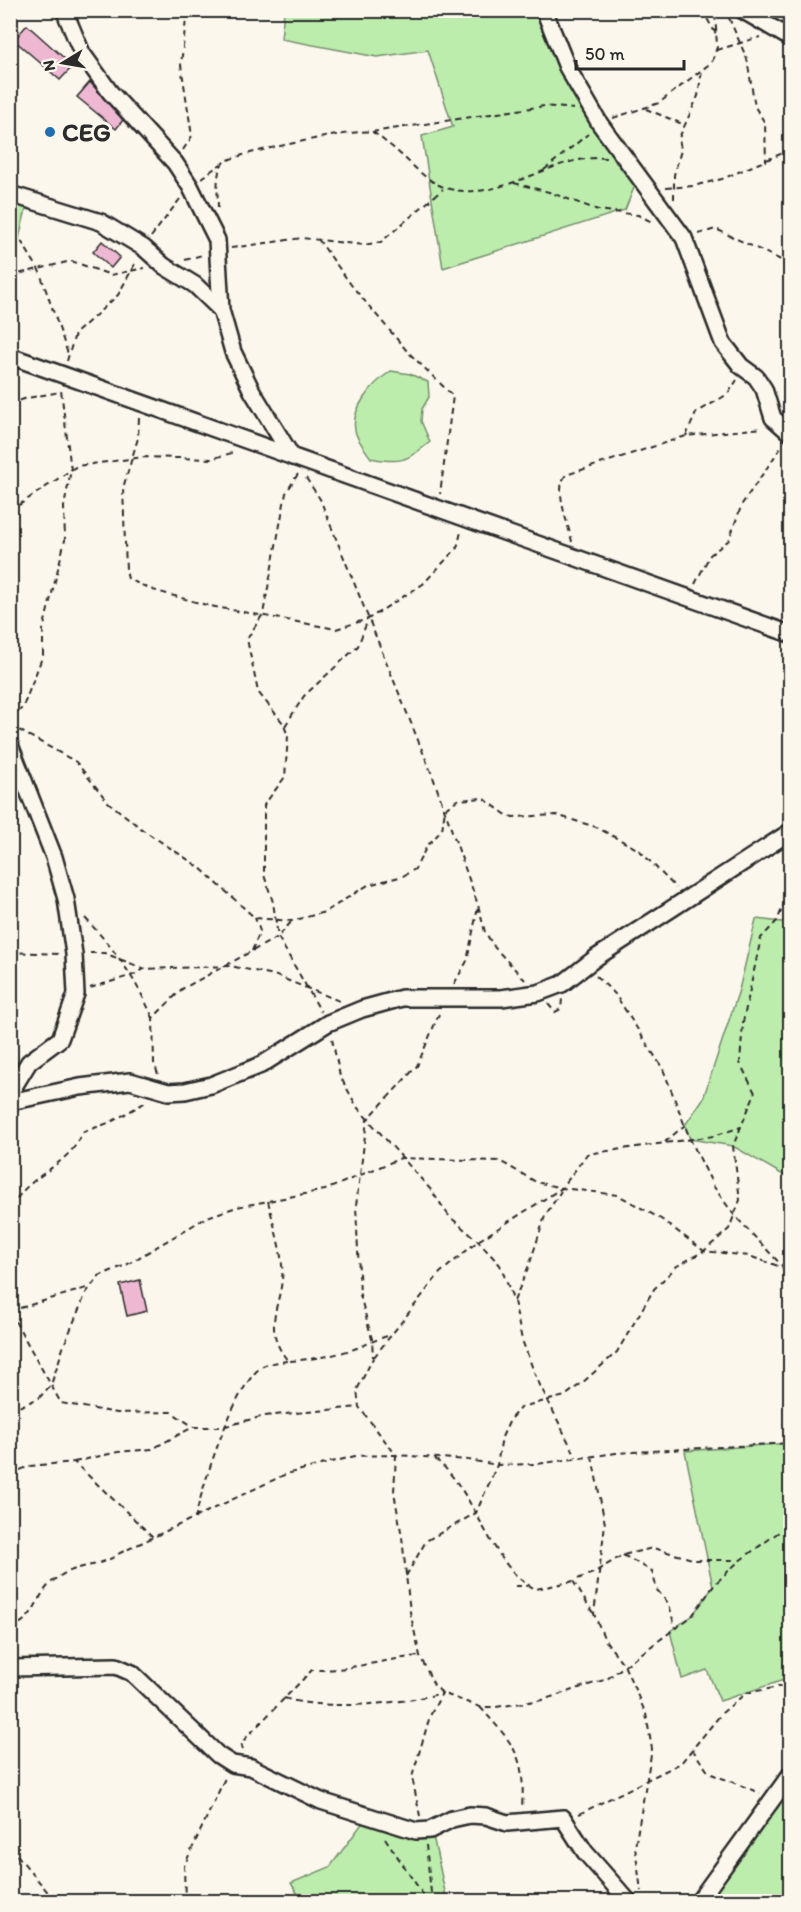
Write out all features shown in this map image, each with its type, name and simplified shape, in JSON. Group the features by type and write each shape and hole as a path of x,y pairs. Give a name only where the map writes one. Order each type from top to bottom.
{"street":[{"path":"64,10 81,53 110,92 176,163 190,186 217,240 220,310 233,352 252,391 292,457"},
{"path":"544,10 567,67 597,118 684,238 723,343 741,366 756,377 764,389 773,418 787,431"},
{"path":"742,10 784,36"},
{"path":"10,194 101,222 144,248 164,266 195,285 220,310"},
{"path":"10,356 790,634"},
{"path":"10,745 54,857 66,899 74,954 76,994 60,1039 29,1062 10,1093"},
{"path":"10,1101 80,1087 130,1081 168,1092 211,1084 261,1065 328,1023 362,1009 402,998 447,996 501,998 538,993 562,984 686,898 790,832"},
{"path":"10,1668 116,1666 132,1672 218,1755 232,1764 251,1767 321,1800 416,1831 470,1815 486,1816 507,1823 563,1818 585,1852 629,1902"},
{"path":"698,1902 790,1774"}],"path":[{"path":"176,163 192,136 181,65 187,10"},
{"path":"702,10 716,35"},
{"path":"10,720 23,707 43,655 43,630 66,540 64,507 71,470 60,392 75,334 118,296 144,248 190,186 228,158 289,144 544,106 597,118 618,116 646,109 659,104 712,62 717,50 716,10"},
{"path":"725,10 741,42 747,59 755,107 765,123 766,162"},
{"path":"717,50 741,42 784,36"},
{"path":"671,222 673,186 681,150 679,138 698,96 702,70"},
{"path":"646,109 686,125"},
{"path":"543,171 597,118"},
{"path":"372,132 443,189 476,191 513,183 571,160 627,159"},
{"path":"652,193 673,186 693,186 766,162 790,150"},
{"path":"217,240 221,165"},
{"path":"10,223 39,270 68,356"},
{"path":"318,239 352,286 400,343 453,396 438,507"},
{"path":"686,436 696,413 728,394 737,380 741,366"},
{"path":"10,404 27,398 60,392"},
{"path":"140,402 138,438 123,489 126,570 128,579 153,590 210,606 336,629 368,619 423,584 457,548 465,517"},
{"path":"576,557 562,494 562,479 566,475 634,451 686,436 787,431"},
{"path":"690,598 700,571 710,555 729,540 742,504 787,431"},
{"path":"10,511 77,466 133,459 210,459 261,445"},
{"path":"538,993 495,948 485,932 445,809 320,500 301,469 286,492 263,614 247,639 258,692 285,727 288,736 285,777 264,805 264,875 278,937 328,1023 339,1076 367,1120 431,1190 449,1216 478,1241 500,1265 514,1301 522,1340 576,1457"},
{"path":"285,727 304,696 358,646 368,619"},
{"path":"10,725 76,762 108,802 143,830 199,867 255,918 260,932 252,952"},
{"path":"255,918 292,921 325,912 368,885 403,876 415,869 427,846 442,830 445,809 458,800 483,798 505,814 556,815 596,827 639,850 686,898"},
{"path":"406,1576 426,1540 476,1513 497,1465 502,1437 511,1418 521,1407 565,1396 617,1352 654,1289 677,1266 704,1251 729,1229 740,1200 733,1146 755,1093 740,1063 742,1022 761,938 777,921 790,890"},
{"path":"10,1207 28,1185 54,1168 77,1146 83,1132 111,1122 133,1107 168,1092 154,1064 153,1018 133,975 124,962 66,899"},
{"path":"374,1358 372,1339 360,1294 356,1206 367,1120 417,1066 447,996 467,961 478,905"},
{"path":"153,1018 182,990 278,937 292,921"},
{"path":"10,952 105,953 145,969 227,966 274,975 362,1009"},
{"path":"585,966 615,994 663,1069 690,1139 714,1187 734,1215 790,1272"},
{"path":"76,994 145,969"},
{"path":"665,1142 685,1125"},
{"path":"514,1301 530,1263 545,1216 586,1154 714,1136 741,1127"},
{"path":"10,1411 39,1398 51,1386 64,1345 90,1287 99,1276 128,1264 207,1217 268,1201 325,1190 401,1158 500,1161 536,1182 562,1188 618,1195 661,1219 704,1251 749,1256 790,1272"},
{"path":"562,1188 478,1241 440,1273 388,1336 357,1390 359,1407 396,1455 394,1492 410,1612 420,1656 434,1684 442,1693 480,1707 542,1700 607,1679 692,1616 715,1584 739,1562 790,1524"},
{"path":"268,1201 283,1268 274,1318 275,1336 281,1351 288,1360"},
{"path":"90,1287 10,1312 62,1403 117,1413 171,1412 194,1427"},
{"path":"195,1519 222,1428 255,1374 265,1365 288,1360 303,1360 357,1348 372,1339 388,1336"},
{"path":"10,1474 30,1466 74,1462 118,1452 152,1449 194,1427 222,1428 264,1416 359,1407"},
{"path":"10,1628 24,1623 50,1583 74,1567 105,1563 120,1553 286,1474 355,1456 396,1455 497,1465 537,1464 576,1457 790,1443"},
{"path":"592,1456 605,1524 594,1616"},
{"path":"434,1458 450,1470 460,1483 516,1576 536,1589 573,1581 623,1555 653,1548 696,1560 734,1560"},
{"path":"74,1462 153,1538"},
{"path":"623,1555 652,1571 657,1590 669,1604 675,1628"},
{"path":"573,1581 605,1640 624,1665 645,1714 652,1749 636,1847 642,1902"},
{"path":"515,1586 529,1586"},
{"path":"185,1902 184,1866 241,1743 312,1670 338,1670 383,1659 420,1656"},
{"path":"563,1818 572,1818 681,1763 722,1713 746,1694 790,1685"},
{"path":"284,1698 330,1703 383,1703 442,1693"},
{"path":"430,1902 424,1830 412,1777 430,1716 442,1693"},
{"path":"480,1707 508,1739 522,1766 524,1778 521,1821"},
{"path":"241,1743 251,1767"},
{"path":"692,1749 709,1773 773,1798"},
{"path":"368,1817 393,1847 430,1902"},
{"path":"10,1835 17,1855 56,1902"}],"green space":[{"path":"284,11 541,11 616,163 638,178 625,210 443,268 422,136 453,127 428,50 377,57 281,39"},
{"path":"11,200 27,205 11,272"},
{"path":"391,371 410,374 428,382 429,397 422,409 421,421 430,442 409,457 396,461 371,458 357,437 354,425 364,398"},
{"path":"756,919 790,923 790,1179 733,1146 690,1139 685,1125 703,1099 739,990"},
{"path":"790,1443 790,1678 720,1701 707,1670 682,1679 670,1631 692,1616 713,1587 685,1451"},
{"path":"790,1779 790,1901 701,1902"},
{"path":"364,1821 433,1836 447,1901 302,1901 291,1883 330,1867"}],"building":[{"path":"27,25 73,66 60,80 14,40"},
{"path":"90,82 123,120 116,129 77,97"},
{"path":"102,241 120,257 111,268 93,252"},
{"path":"140,1280 147,1311 127,1316 120,1285"}],"place":[{"name":"CEG","path":"50,132"}]}
